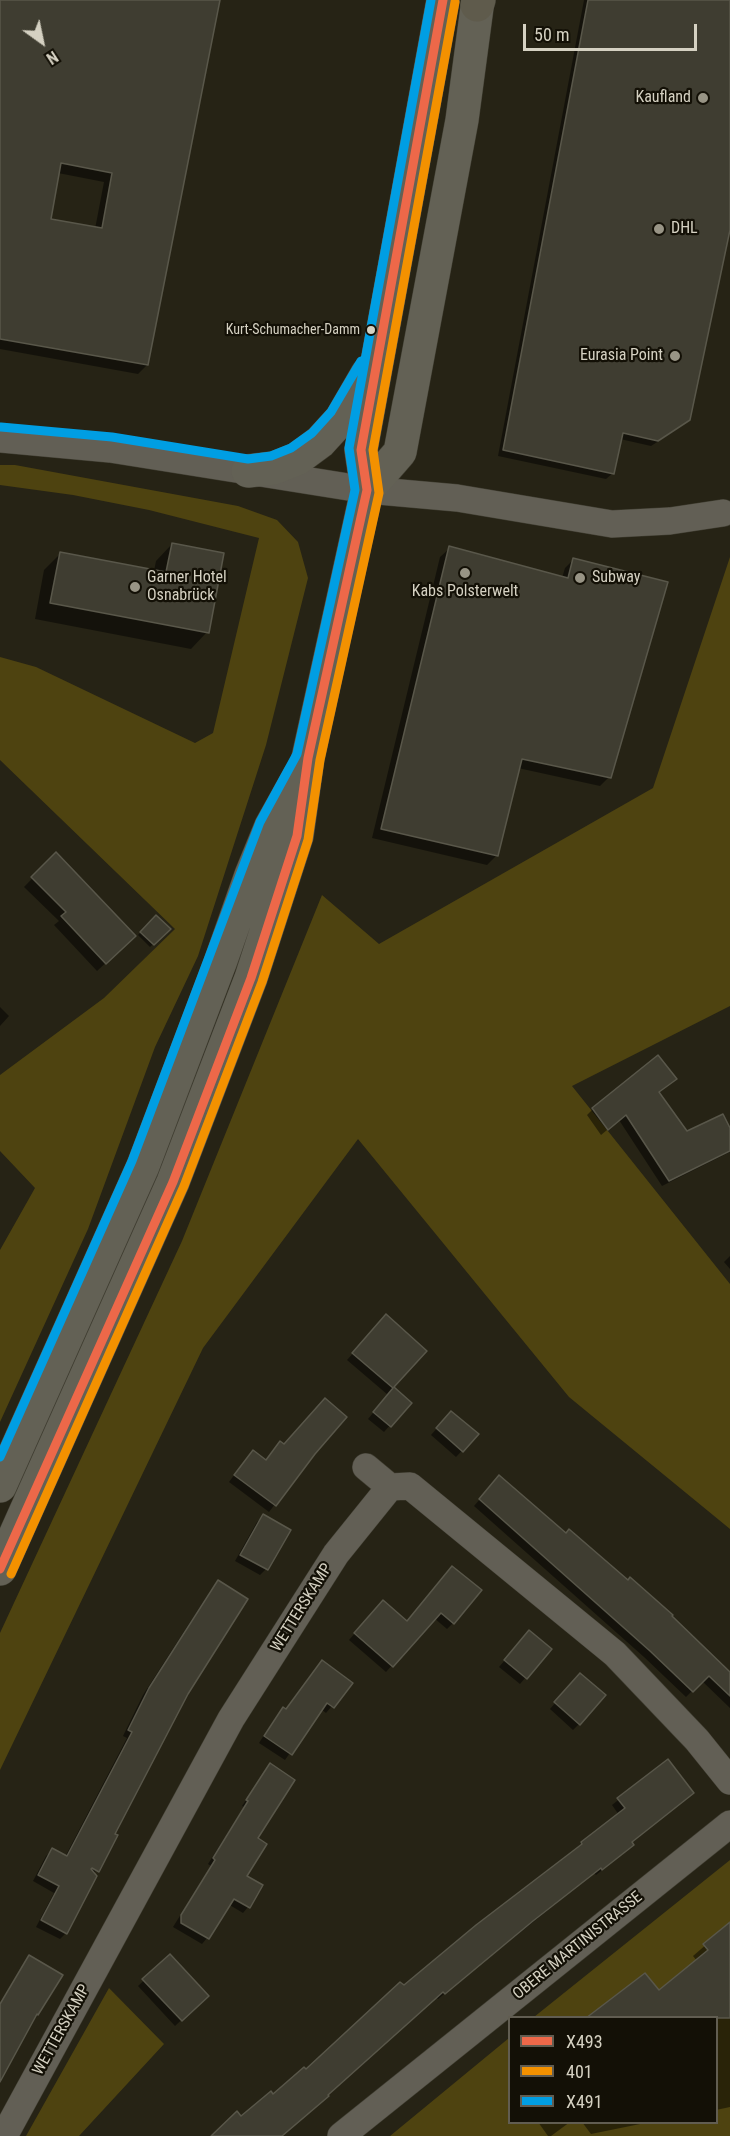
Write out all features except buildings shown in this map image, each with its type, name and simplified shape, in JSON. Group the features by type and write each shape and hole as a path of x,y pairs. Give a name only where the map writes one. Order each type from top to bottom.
{"main road":[{"path":"0,1569 173,1182 247,989 297,836 308,758 367,490 361,450 443,0"},
{"path":"367,490 400,452 462,120 478,2"},
{"path":"248,471 274,468 297,459 320,442 341,419 379,354"},
{"path":"0,1486 143,1166 271,826 308,758"}],"street":[{"path":"0,439 110,449 367,490 457,498 612,524 723,513"},
{"path":"366,1467 390,1487 410,1486 615,1654 697,1740 730,1781"},
{"name":"WETTERSKAMP","path":"4,2136 231,1719 336,1554 390,1487"},
{"name":"OBERE MARTINISTRASSE","path":"341,2136 730,1824"}],"shaded area":[{"path":"0,465 15,465 238,506 277,520 298,542 308,578 266,745 198,956 155,1047 88,1229 0,1422 0,1250 35,1188 0,1151 0,1075 104,998 175,929 0,760 0,657 36,667 195,743 213,733 259,538 149,510 73,495 0,485"},
{"path":"730,557 730,1006 572,1086 730,1284 730,1529 569,1397 358,1139 203,1348 0,1770 0,1633 182,1241 322,895 379,944 653,788"},
{"path":"730,1860 730,2136 390,2136 508,2039 508,2124 718,2124 718,2016 535,2016"},
{"path":"109,1988 164,2044 79,2136 26,2136"}],"transit line":[{"name":"X491","path":"0,1457 132,1161 260,822 297,754 355,490 349,448 431,0"},
{"name":"X493","path":"0,1569 173,1182 251,978 297,836 308,758 367,490 361,450 443,0"},
{"name":"401","path":"11,1574 184,1186 262,982 308,840 320,760 379,493 373,450 455,2"},
{"name":"X491","path":"1,427 112,437 248,459 271,456 291,448 312,433 331,412 361,361"}],"place":[{"name":"Kaufland","path":"703,98"},
{"name":"DHL","path":"659,229"},
{"name":"Kurt-Schumacher-Damm","path":"371,330"},
{"name":"Eurasia Point","path":"675,356"},
{"name":"Kabs Polsterwelt","path":"465,573"},
{"name":"Subway","path":"580,578"},
{"name":"Garner Hotel Osnabrück","path":"135,587"}]}
